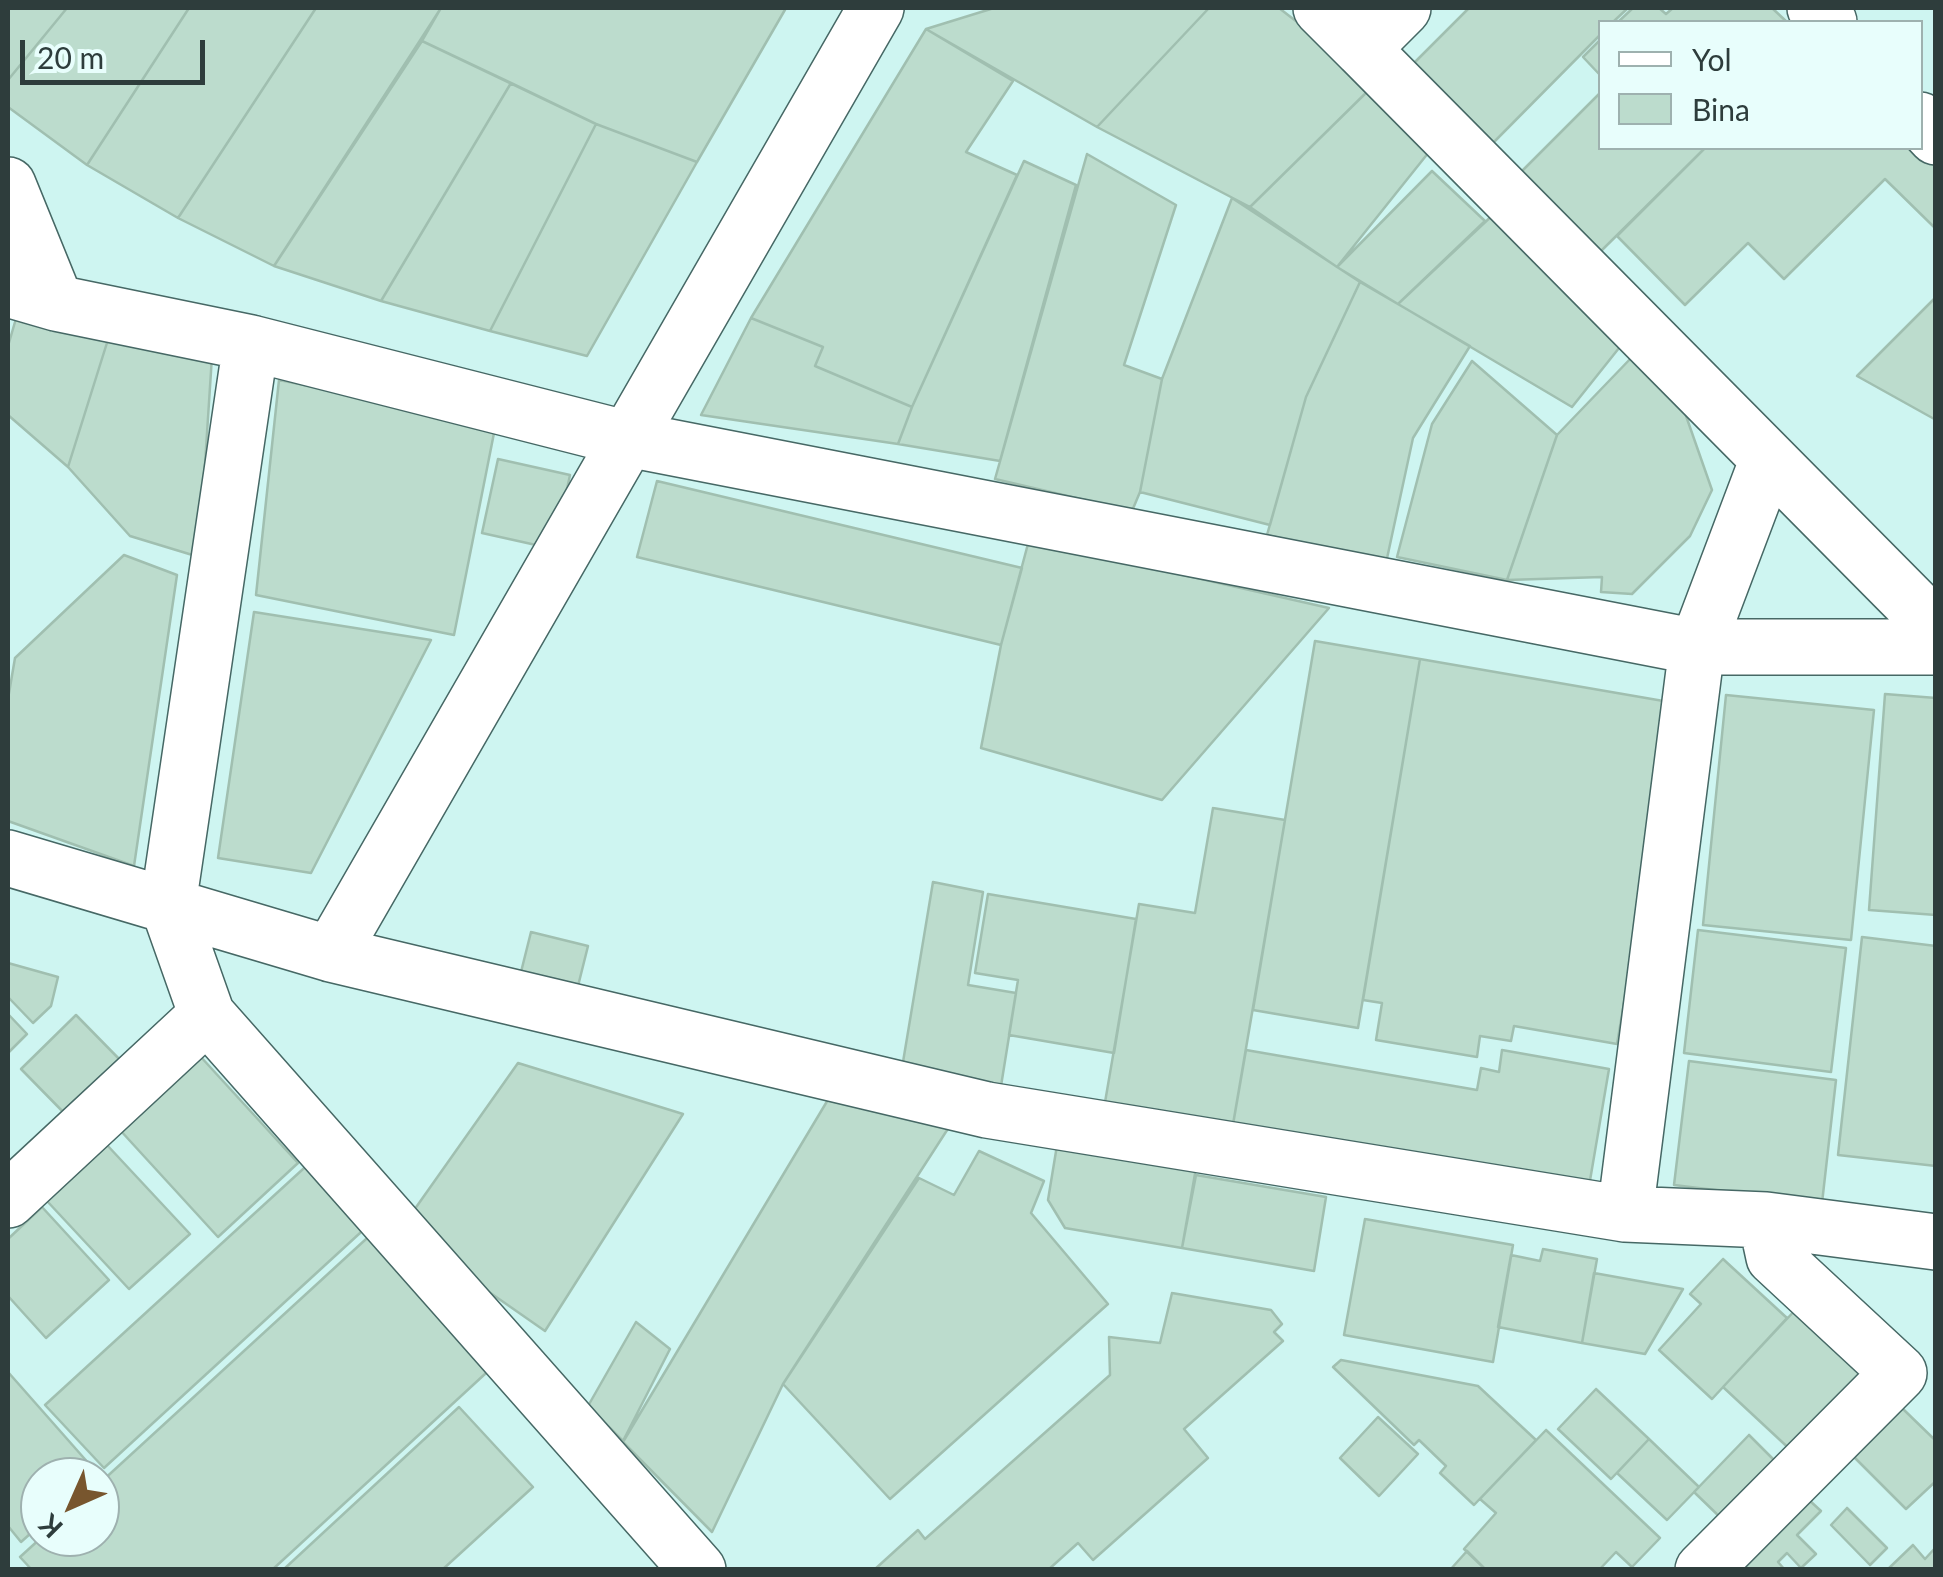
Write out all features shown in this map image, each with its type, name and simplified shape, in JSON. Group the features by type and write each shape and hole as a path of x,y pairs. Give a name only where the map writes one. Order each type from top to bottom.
{"street":[{"path":"331,954 876,8"},
{"path":"1321,8 1936,628"},
{"path":"1362,49 1402,8"},
{"path":"8,185 32,296 250,343 628,440 1697,647 1936,647"},
{"path":"250,343 168,905 207,1015 698,1570"},
{"path":"1625,1214 1697,647 1768,459"},
{"path":"20,870 168,905 331,954 987,1110 1625,1214 1766,1220 1936,1242"},
{"path":"8,1200 207,1015"},
{"path":"1704,1570 1899,1372 1774,1257 1766,1220"}],"building":[{"path":"8,8 67,8 8,80"},
{"path":"67,8 189,8 87,165 8,107 8,80"},
{"path":"189,8 316,8 178,218 87,165"},
{"path":"316,8 441,8 274,266 178,218"},
{"path":"441,8 786,8 697,162 596,124 422,41"},
{"path":"994,8 1209,8 1097,127 926,29"},
{"path":"1209,8 1279,8 1376,83 1250,207 1097,127"},
{"path":"1469,8 1628,8 1615,20 1598,20 1598,37 1491,145 1412,65"},
{"path":"1633,8 1659,8 1666,14 1673,8 1772,8 1785,20 1620,20"},
{"path":"926,29 1013,81 966,152 1017,175 912,407 815,366 823,347 751,318"},
{"path":"422,41 511,83 381,301 274,266"},
{"path":"1598,42 1598,73 1583,57"},
{"path":"511,83 596,124 490,331 381,301"},
{"path":"1376,83 1433,147 1337,267 1250,207"},
{"path":"1598,95 1598,150 1703,150 1595,257 1516,177"},
{"path":"596,124 697,162 587,356 490,331"},
{"path":"1936,148 1936,229 1885,179 1784,279 1748,243 1685,305 1617,236 1703,150"},
{"path":"1087,154 1176,205 1124,365 1162,379 1140,492 1132,511 995,479"},
{"path":"1024,161 1076,185 1000,461 898,444 912,407"},
{"path":"1432,171 1485,221 1398,304 1337,267"},
{"path":"1232,198 1360,282 1306,397 1270,525 1140,492 1162,379"},
{"path":"1497,211 1623,343 1572,407 1398,304"},
{"path":"1360,282 1470,346 1413,438 1386,563 1267,535 1306,397"},
{"path":"1936,297 1936,420 1857,376"},
{"path":"22,298 111,330 68,467 8,415 8,346"},
{"path":"751,318 823,347 815,366 912,407 898,444 701,415"},
{"path":"111,330 212,356 199,557 130,536 68,467"},
{"path":"1633,356 1685,413 1712,490 1690,536 1632,594 1601,592 1602,577 1507,580 1557,435"},
{"path":"1472,361 1557,435 1507,580 1397,557 1432,424"},
{"path":"279,380 496,423 454,635 256,595"},
{"path":"498,459 570,475 554,549 482,533"},
{"path":"657,481 1022,568 1001,645 637,557"},
{"path":"1029,540 1329,608 1162,800 981,748 1001,645"},
{"path":"124,555 177,575 134,866 8,821 8,699 15,658"},
{"path":"254,612 431,640 311,873 218,858"},
{"path":"1315,641 1420,659 1358,1028 1253,1010"},
{"path":"1420,659 1675,703 1617,1044 1514,1026 1511,1041 1480,1036 1477,1057 1376,1040 1382,1003 1363,1000"},
{"path":"1885,694 1936,698 1936,915 1869,910"},
{"path":"1726,695 1874,710 1851,940 1703,925"},
{"path":"1213,808 1285,820 1231,1136 1103,1114 1139,904 1195,913"},
{"path":"933,882 983,892 968,985 1016,993 1001,1086 902,1068"},
{"path":"988,894 1136,919 1114,1053 1009,1035 1018,980 975,973"},
{"path":"1698,930 1846,948 1831,1072 1684,1053"},
{"path":"531,932 588,946 576,994 519,980"},
{"path":"1862,937 1936,946 1936,1166 1838,1155"},
{"path":"8,963 58,977 51,1006 33,1023 8,997"},
{"path":"8,1014 27,1034 8,1053"},
{"path":"76,1015 126,1066 71,1120 21,1069"},
{"path":"1246,1050 1477,1090 1481,1068 1499,1072 1502,1050 1609,1069 1587,1198 1231,1136"},
{"path":"200,1056 298,1163 218,1237 120,1130"},
{"path":"1689,1061 1836,1080 1822,1203 1674,1185"},
{"path":"518,1063 683,1114 545,1331 400,1230"},
{"path":"841,1078 951,1124 783,1384 712,1532 623,1442"},
{"path":"1060,1127 1199,1151 1182,1248 1065,1228 1048,1200"},
{"path":"107,1145 190,1234 129,1289 47,1201"},
{"path":"979,1151 1044,1181 1031,1213 1108,1304 890,1499 783,1384 919,1178 954,1195"},
{"path":"314,1159 372,1222 116,1457 94,1457 45,1405"},
{"path":"1196,1175 1326,1197 1314,1271 1182,1248"},
{"path":"42,1207 109,1280 46,1338 8,1296 8,1239"},
{"path":"1365,1219 1513,1245 1493,1362 1344,1335"},
{"path":"377,1229 498,1362 272,1570 32,1570 20,1557 120,1557 120,1465"},
{"path":"1543,1249 1597,1259 1582,1343 1498,1327 1511,1255 1540,1261"},
{"path":"1723,1259 1787,1318 1712,1399 1659,1350 1701,1304 1690,1294"},
{"path":"1594,1273 1683,1289 1645,1354 1582,1343"},
{"path":"1172,1293 1271,1310 1282,1324 1274,1332 1283,1341 1184,1429 1208,1458 1093,1560 1078,1543 1048,1570 874,1570 918,1530 925,1539 1110,1375 1109,1337 1160,1343"},
{"path":"1799,1306 1881,1382 1795,1454 1723,1387"},
{"path":"636,1322 670,1349 623,1441 588,1406"},
{"path":"1341,1360 1478,1386 1536,1440 1474,1505 1440,1473 1446,1466 1419,1440 1414,1445 1333,1367"},
{"path":"8,1372 83,1457 20,1457 20,1541 8,1526"},
{"path":"1596,1389 1649,1439 1611,1479 1558,1429"},
{"path":"459,1407 533,1487 442,1570 283,1570"},
{"path":"1902,1408 1936,1441 1936,1481 1906,1509 1842,1445"},
{"path":"1378,1417 1418,1454 1379,1496 1340,1458"},
{"path":"1546,1430 1660,1538 1632,1567 1616,1552 1599,1570 1486,1570 1464,1549 1496,1513 1480,1499"},
{"path":"1749,1435 1778,1464 1724,1521 1694,1492"},
{"path":"1649,1439 1699,1487 1667,1520 1617,1473"},
{"path":"1809,1500 1821,1511 1797,1535 1816,1554 1801,1568 1787,1553 1778,1562 1785,1570 1745,1570 1741,1566"},
{"path":"1847,1508 1887,1548 1870,1565 1831,1525"},
{"path":"1913,1545 1925,1559 1936,1547 1936,1570 1887,1570"},
{"path":"1467,1551 1486,1570 1450,1570"}]}
